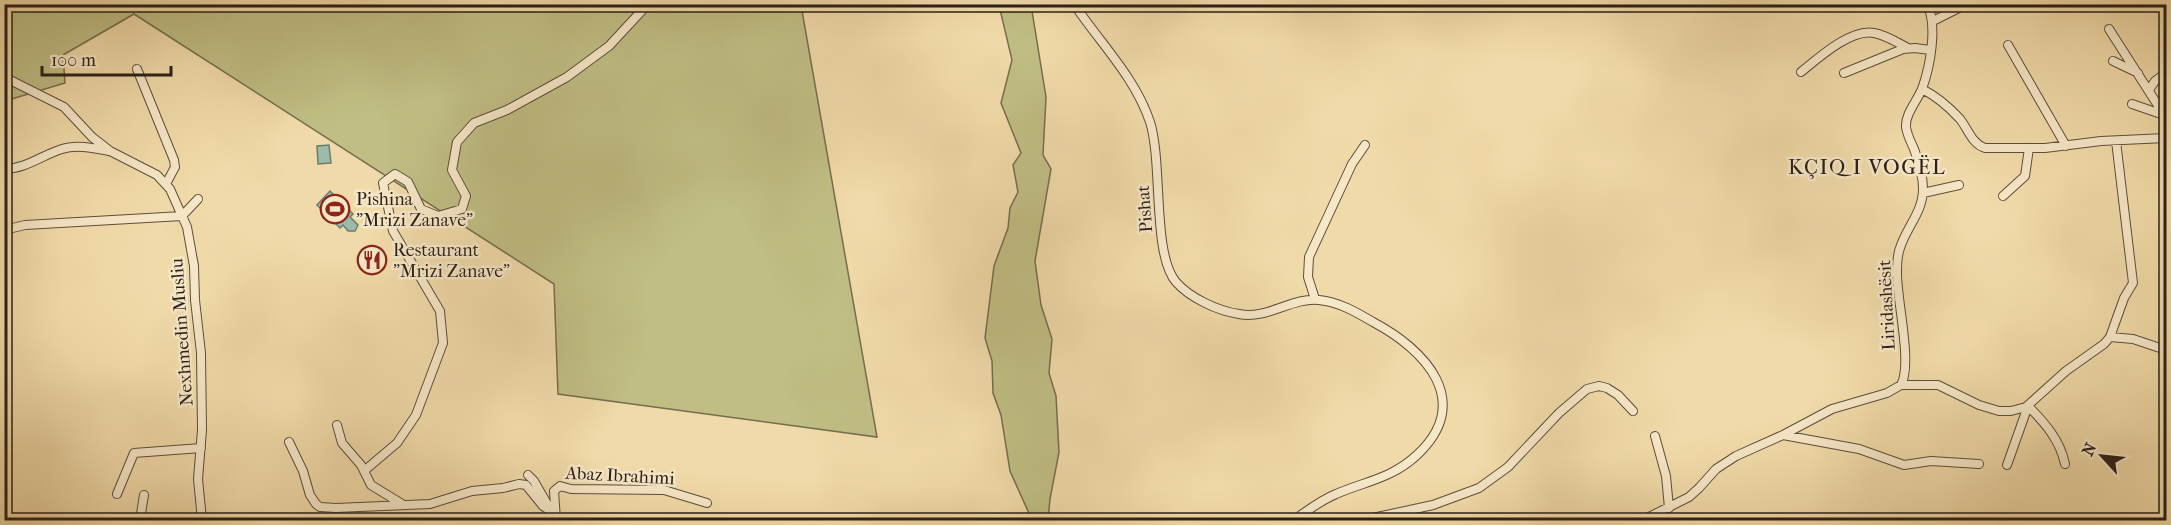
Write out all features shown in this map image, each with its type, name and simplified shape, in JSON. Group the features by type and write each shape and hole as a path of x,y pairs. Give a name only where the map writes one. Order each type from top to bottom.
{"street":[{"path":"364,471 397,442 416,415 442,343 440,311 393,231 383,183 395,174 408,182 421,209 438,216 462,209 466,196 452,170 457,142 474,123 507,110 567,77 609,46 648,4"},
{"name":"Pishat","path":"1074,4 1119,65 1148,117 1156,154 1164,256 1176,282 1208,303 1242,315 1262,314 1315,299 1355,311 1404,342 1425,361 1438,380 1444,403 1443,412 1430,441 1404,466 1372,482 1328,497 1294,520"},
{"name":"Liridashësit","path":"1901,385 1905,373 1897,274 1899,249 1919,209 1923,193 1920,168 1906,128 1908,116 1922,89 1930,50 1933,21 1927,4"},
{"path":"1933,21 1967,4"},
{"path":"2109,29 2166,117"},
{"path":"1801,72 1846,39 1867,32 1881,35 1908,48 1930,50"},
{"path":"2008,45 2066,146"},
{"path":"1844,73 1908,48"},
{"path":"2113,61 2138,73"},
{"path":"137,69 174,160 175,167 166,184"},
{"path":"2149,90 2155,81 2166,73"},
{"path":"4,77 64,107 92,137 110,151"},
{"path":"1922,89 1952,111 1980,146 2029,148 2166,138"},
{"path":"2132,104 2166,117"},
{"path":"2007,465 2028,406 2066,370 2104,344 2110,337 2124,298 2133,283 2116,141"},
{"path":"1315,299 1308,277 1310,257 1352,164 1365,145"},
{"path":"4,169 17,169 63,148 81,147 110,151"},
{"path":"2003,196 2025,176 2029,148"},
{"name":"Nexhmedin Musliu","path":"110,151 142,166 166,184 187,227 194,266 203,399 198,479 202,520"},
{"path":"1923,193 1959,185"},
{"path":"4,230 25,225 182,216 198,200"},
{"path":"2110,337 2133,339 2166,350"},
{"path":"1643,520 1689,497 1726,462 1832,409 1887,393 1901,385 1938,385 1979,405 1999,411 2011,411 2028,406"},
{"path":"1363,520 1433,505 1479,488 1508,467 1559,413 1587,388 1607,387 1633,411"},
{"path":"2028,406 2053,435 2065,464"},
{"path":"337,425 342,444 364,471 375,490 406,506"},
{"path":"1783,435 1859,449 1904,465 1931,461 1979,464"},
{"path":"1655,436 1666,476 1669,508"},
{"path":"289,442 303,471 310,495 320,507 430,504 472,491 519,484 526,485 555,517"},
{"path":"117,495 134,453 201,448"},
{"name":"Abaz Ibrahimi","path":"528,475 534,481 555,517"},
{"name":"Abaz Ibrahimi","path":"555,517 554,491 560,486 571,489 664,490 707,503"},
{"path":"140,520 144,495"}],"shaded area":[{"path":"5,5 801,5 877,437 558,394 554,284 134,14 63,55 65,83 5,101"},
{"path":"999,5 1031,5 1046,97 1043,155 1051,169 1035,261 1041,305 1052,339 1049,373 1056,396 1059,452 1048,520 1032,520 1010,471 1001,415 993,393 992,361 985,338 994,266 1008,228 1010,208 1018,192 1013,165 1021,153 1001,103 1012,60"},
{"path":"329,145 331,163 318,164 317,146"},
{"name":"Pishina \"Mrizi Zanave\"","path":"330,191 353,214 350,217 358,225 355,231 348,231 343,225 340,228 317,205"}],"place":[{"name":"Pishina \"Mrizi Zanave\"","path":"335,209"},
{"name":"Restaurant \"Mrizi Zanave\"","path":"372,260"}],"district":[{"name":"KÇIQ I VOGËL","path":"1867,167"}]}
